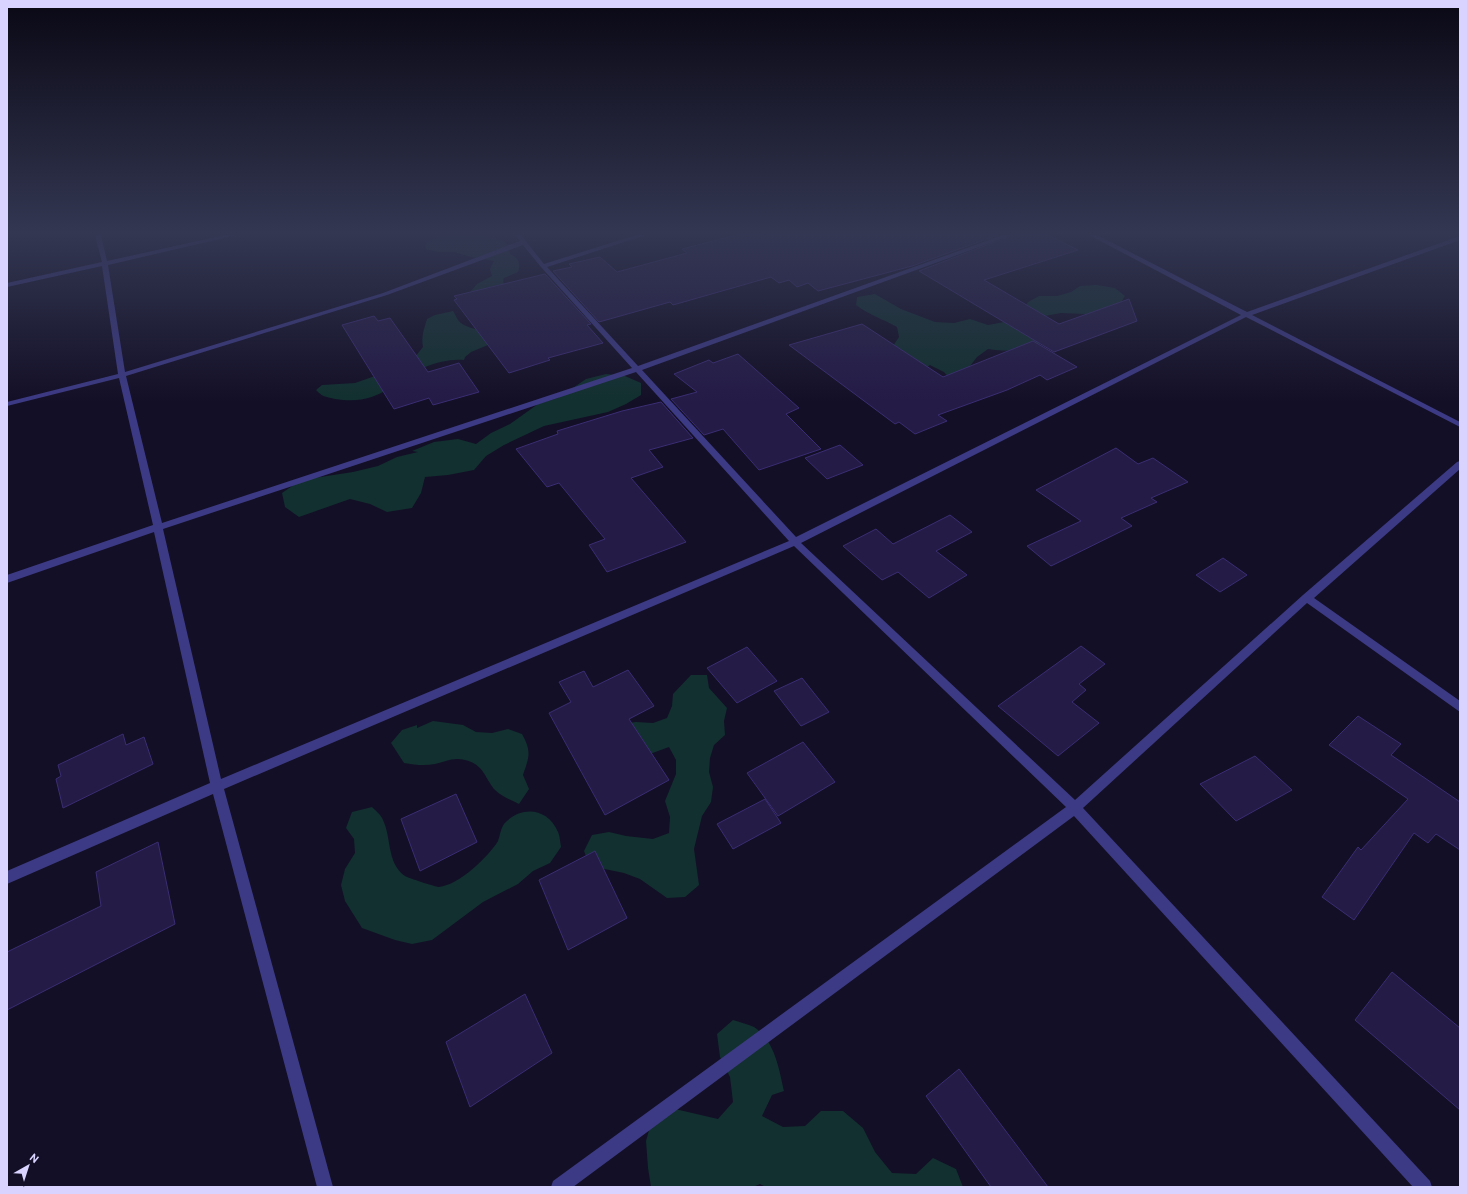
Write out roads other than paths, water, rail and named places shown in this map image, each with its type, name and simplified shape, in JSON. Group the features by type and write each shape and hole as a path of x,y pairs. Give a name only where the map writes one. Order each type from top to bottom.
{"street":[{"path":"109,291 122,375 217,786 325,1187"},
{"path":"7,404 122,375 393,291"},
{"path":"566,291 795,542 1075,808 1424,1187"},
{"path":"7,579 158,527 637,369 854,291"},
{"path":"1201,291 1460,425"},
{"path":"7,878 217,786 795,542 1246,314 1312,291"},
{"path":"559,1187 1075,808 1308,598 1460,464"},
{"path":"1308,598 1460,707"}]}
